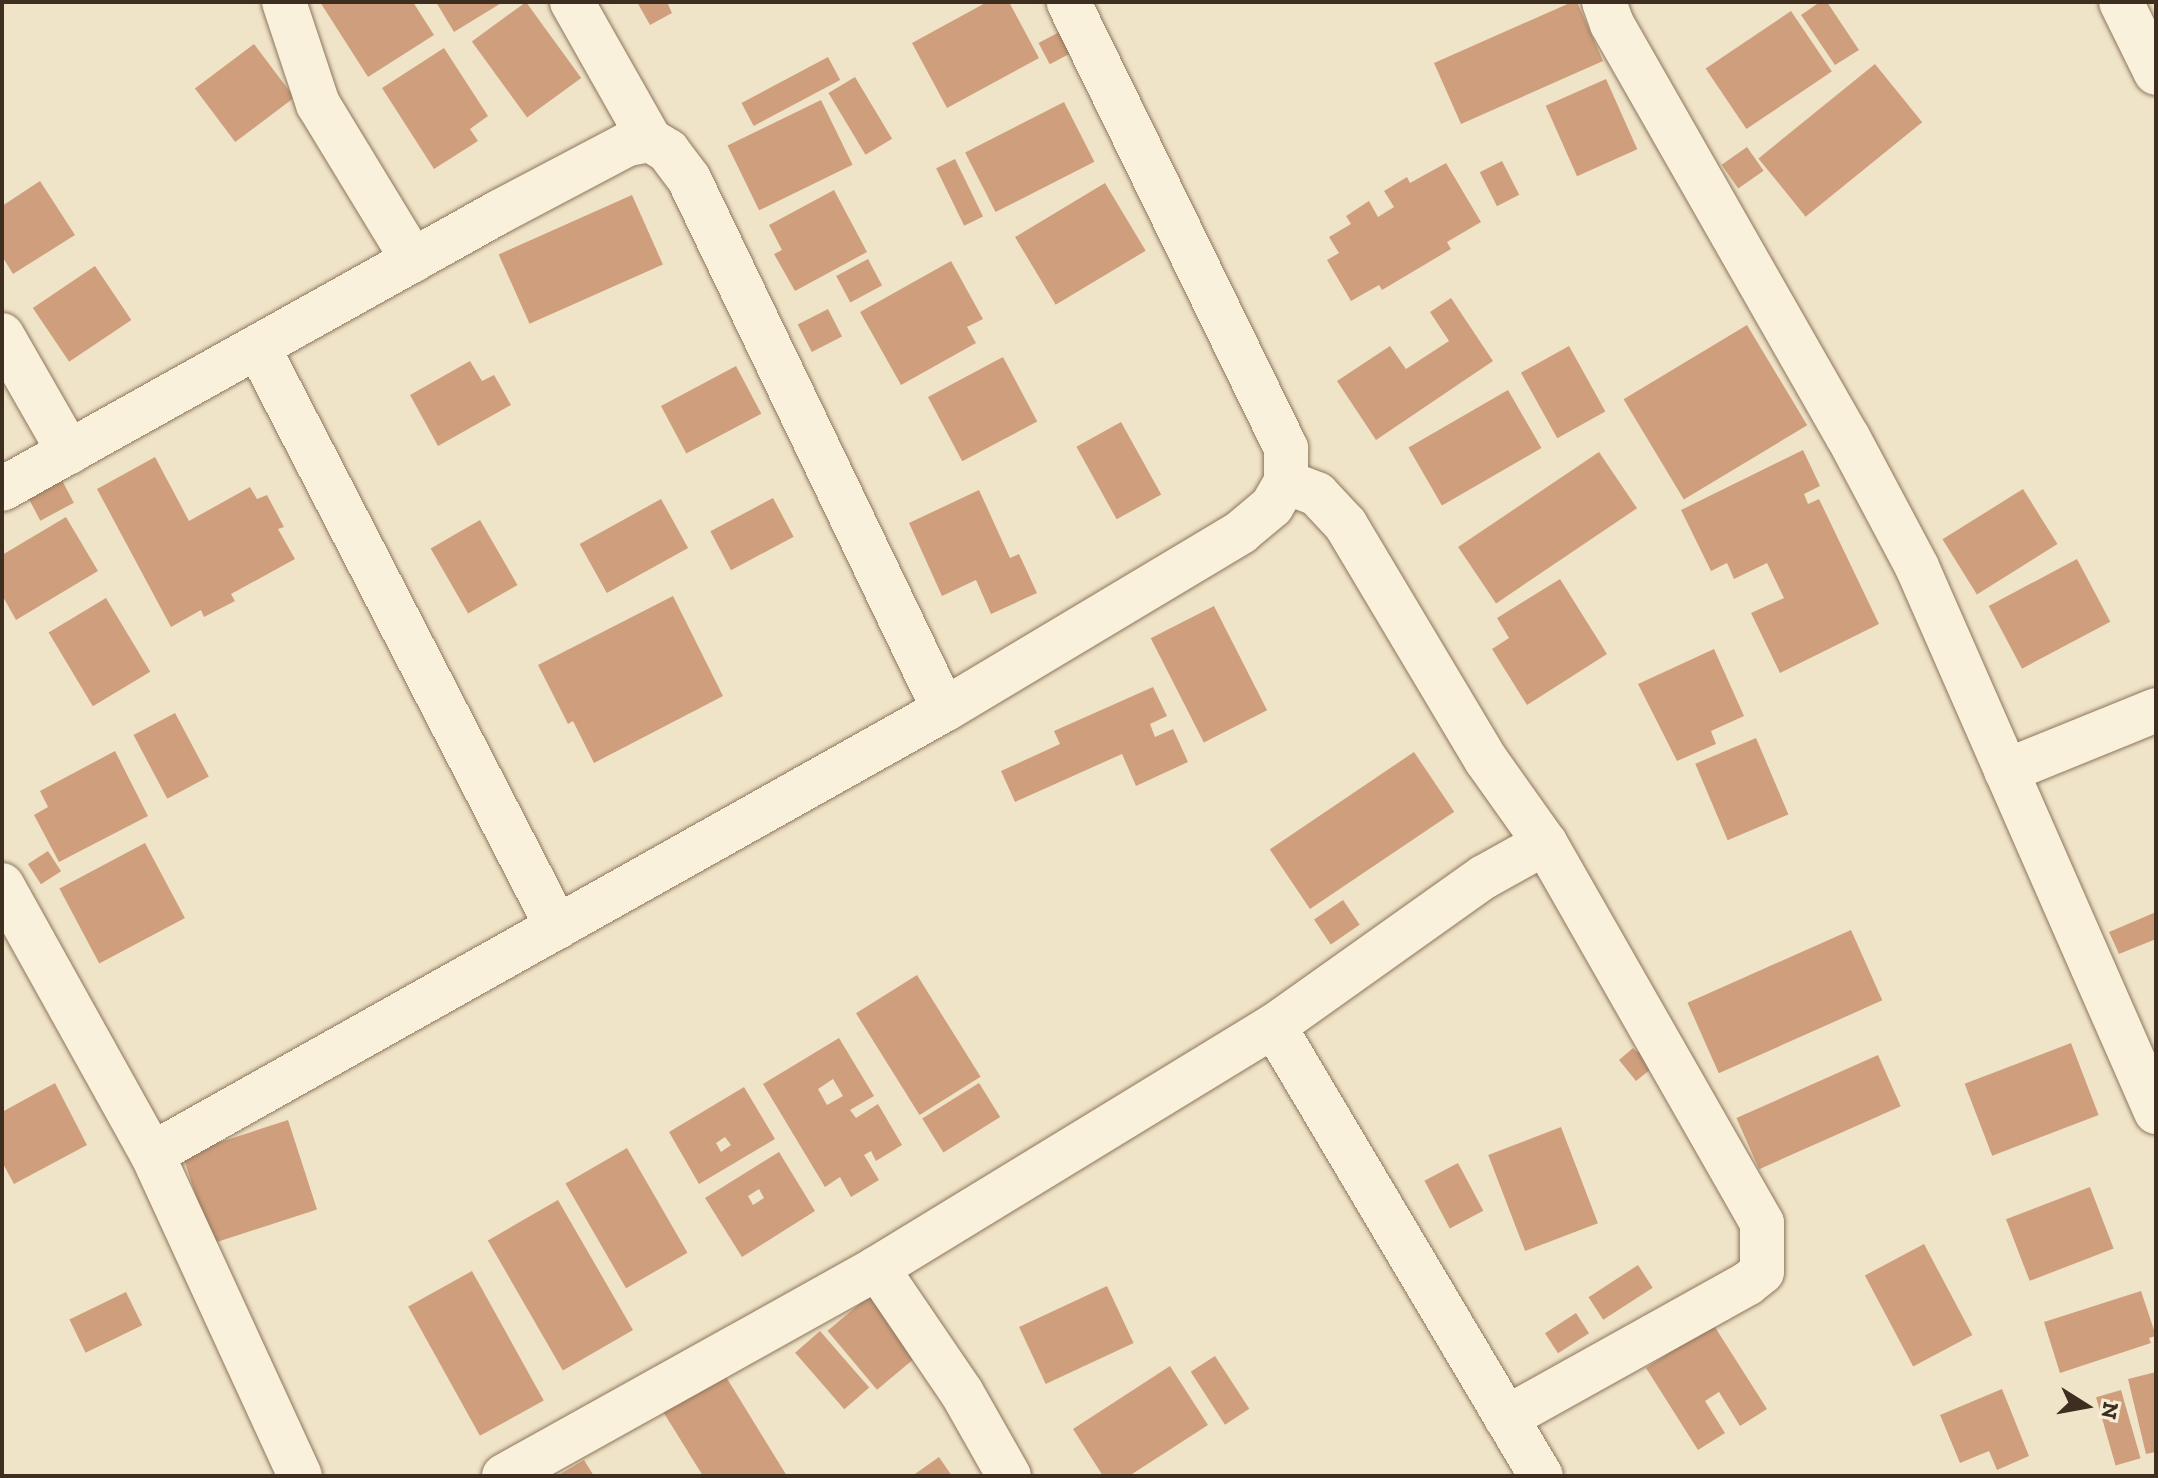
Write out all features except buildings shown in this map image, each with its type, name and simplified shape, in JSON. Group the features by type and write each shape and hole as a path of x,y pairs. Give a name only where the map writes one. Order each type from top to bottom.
{"street":[{"path":"284,2 318,104 413,260"},
{"path":"572,2 650,140 668,151 689,179 944,710"},
{"path":"152,1154 944,710 1241,532 1272,506 1286,482 1286,448 1068,2"},
{"path":"1604,2 1612,24 1848,437 1917,567 2156,1112"},
{"path":"2121,2 2156,73"},
{"path":"2,489 628,144 650,140"},
{"path":"2,335 69,452"},
{"path":"258,347 557,927"},
{"path":"1286,482 1317,494 1346,525 1486,760 1545,843 1762,1223 1762,1272 1506,1418"},
{"path":"2006,771 2156,710"},
{"path":"504,1476 877,1268 1274,1026 1484,877 1545,843"},
{"path":"2,885 152,1154 300,1476"},
{"path":"1274,1026 1541,1476"},
{"path":"877,1268 962,1393 1009,1476"}]}
